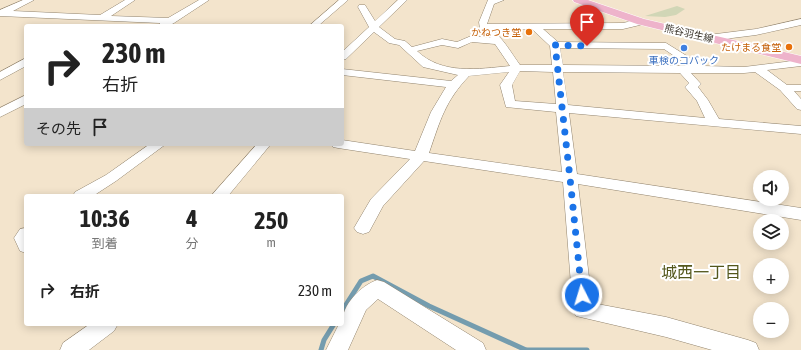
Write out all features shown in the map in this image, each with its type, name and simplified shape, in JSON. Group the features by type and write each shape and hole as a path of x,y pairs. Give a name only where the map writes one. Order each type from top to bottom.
{"main road":[{"name":"熊谷羽生線","path":"578,0 641,22 801,60"}],"street":[{"path":"1,13 30,0"},
{"path":"90,24 131,0"},
{"path":"165,24 205,0"},
{"path":"315,24 344,0"},
{"path":"344,55 403,0"},
{"path":"492,1 483,22 484,27 498,41 517,68"},
{"path":"362,7 374,27 392,41 402,43 428,65 466,73 517,68 683,70 758,69 801,63"},
{"path":"1,13 171,21"},
{"path":"484,27 623,26 641,22"},
{"path":"708,38 756,32 801,22"},
{"path":"535,27 555,45 666,46 701,70"},
{"path":"411,50 442,42 458,45 470,39 498,41"},
{"path":"555,45 583,310 666,327 748,350"},
{"path":"0,76 24,62"},
{"path":"517,68 506,85 510,104 801,130"},
{"path":"758,69 784,88 801,106"},
{"path":"683,70 695,84 691,87 692,90 702,100 714,122"},
{"path":"344,72 454,85"},
{"path":"363,228 377,203 420,157 437,112 446,95 466,73"},
{"path":"784,88 801,88"},
{"path":"0,113 24,100"},
{"path":"344,145 801,214"},
{"path":"85,194 111,178 155,146"},
{"path":"221,194 262,146"},
{"path":"337,350 359,304 377,288 475,350"},
{"path":"71,350 104,326"}],"green space":[{"path":"677,6 685,9 676,15 665,17 645,16"}],"waterway":[{"path":"344,308 361,281 373,276 429,306 526,350"},
{"path":"321,350 324,340 333,326"},
{"path":"527,350 587,350"}],"place":[{"name":"かねつき堂","path":"529,32"},
{"name":"たけまる食堂","path":"789,47"},
{"name":"車検のコバック","path":"684,48"}],"district":[{"name":"城西一丁目","path":"701,272"}],"route":[{"path":"582,295 555,45 587,46"}]}
